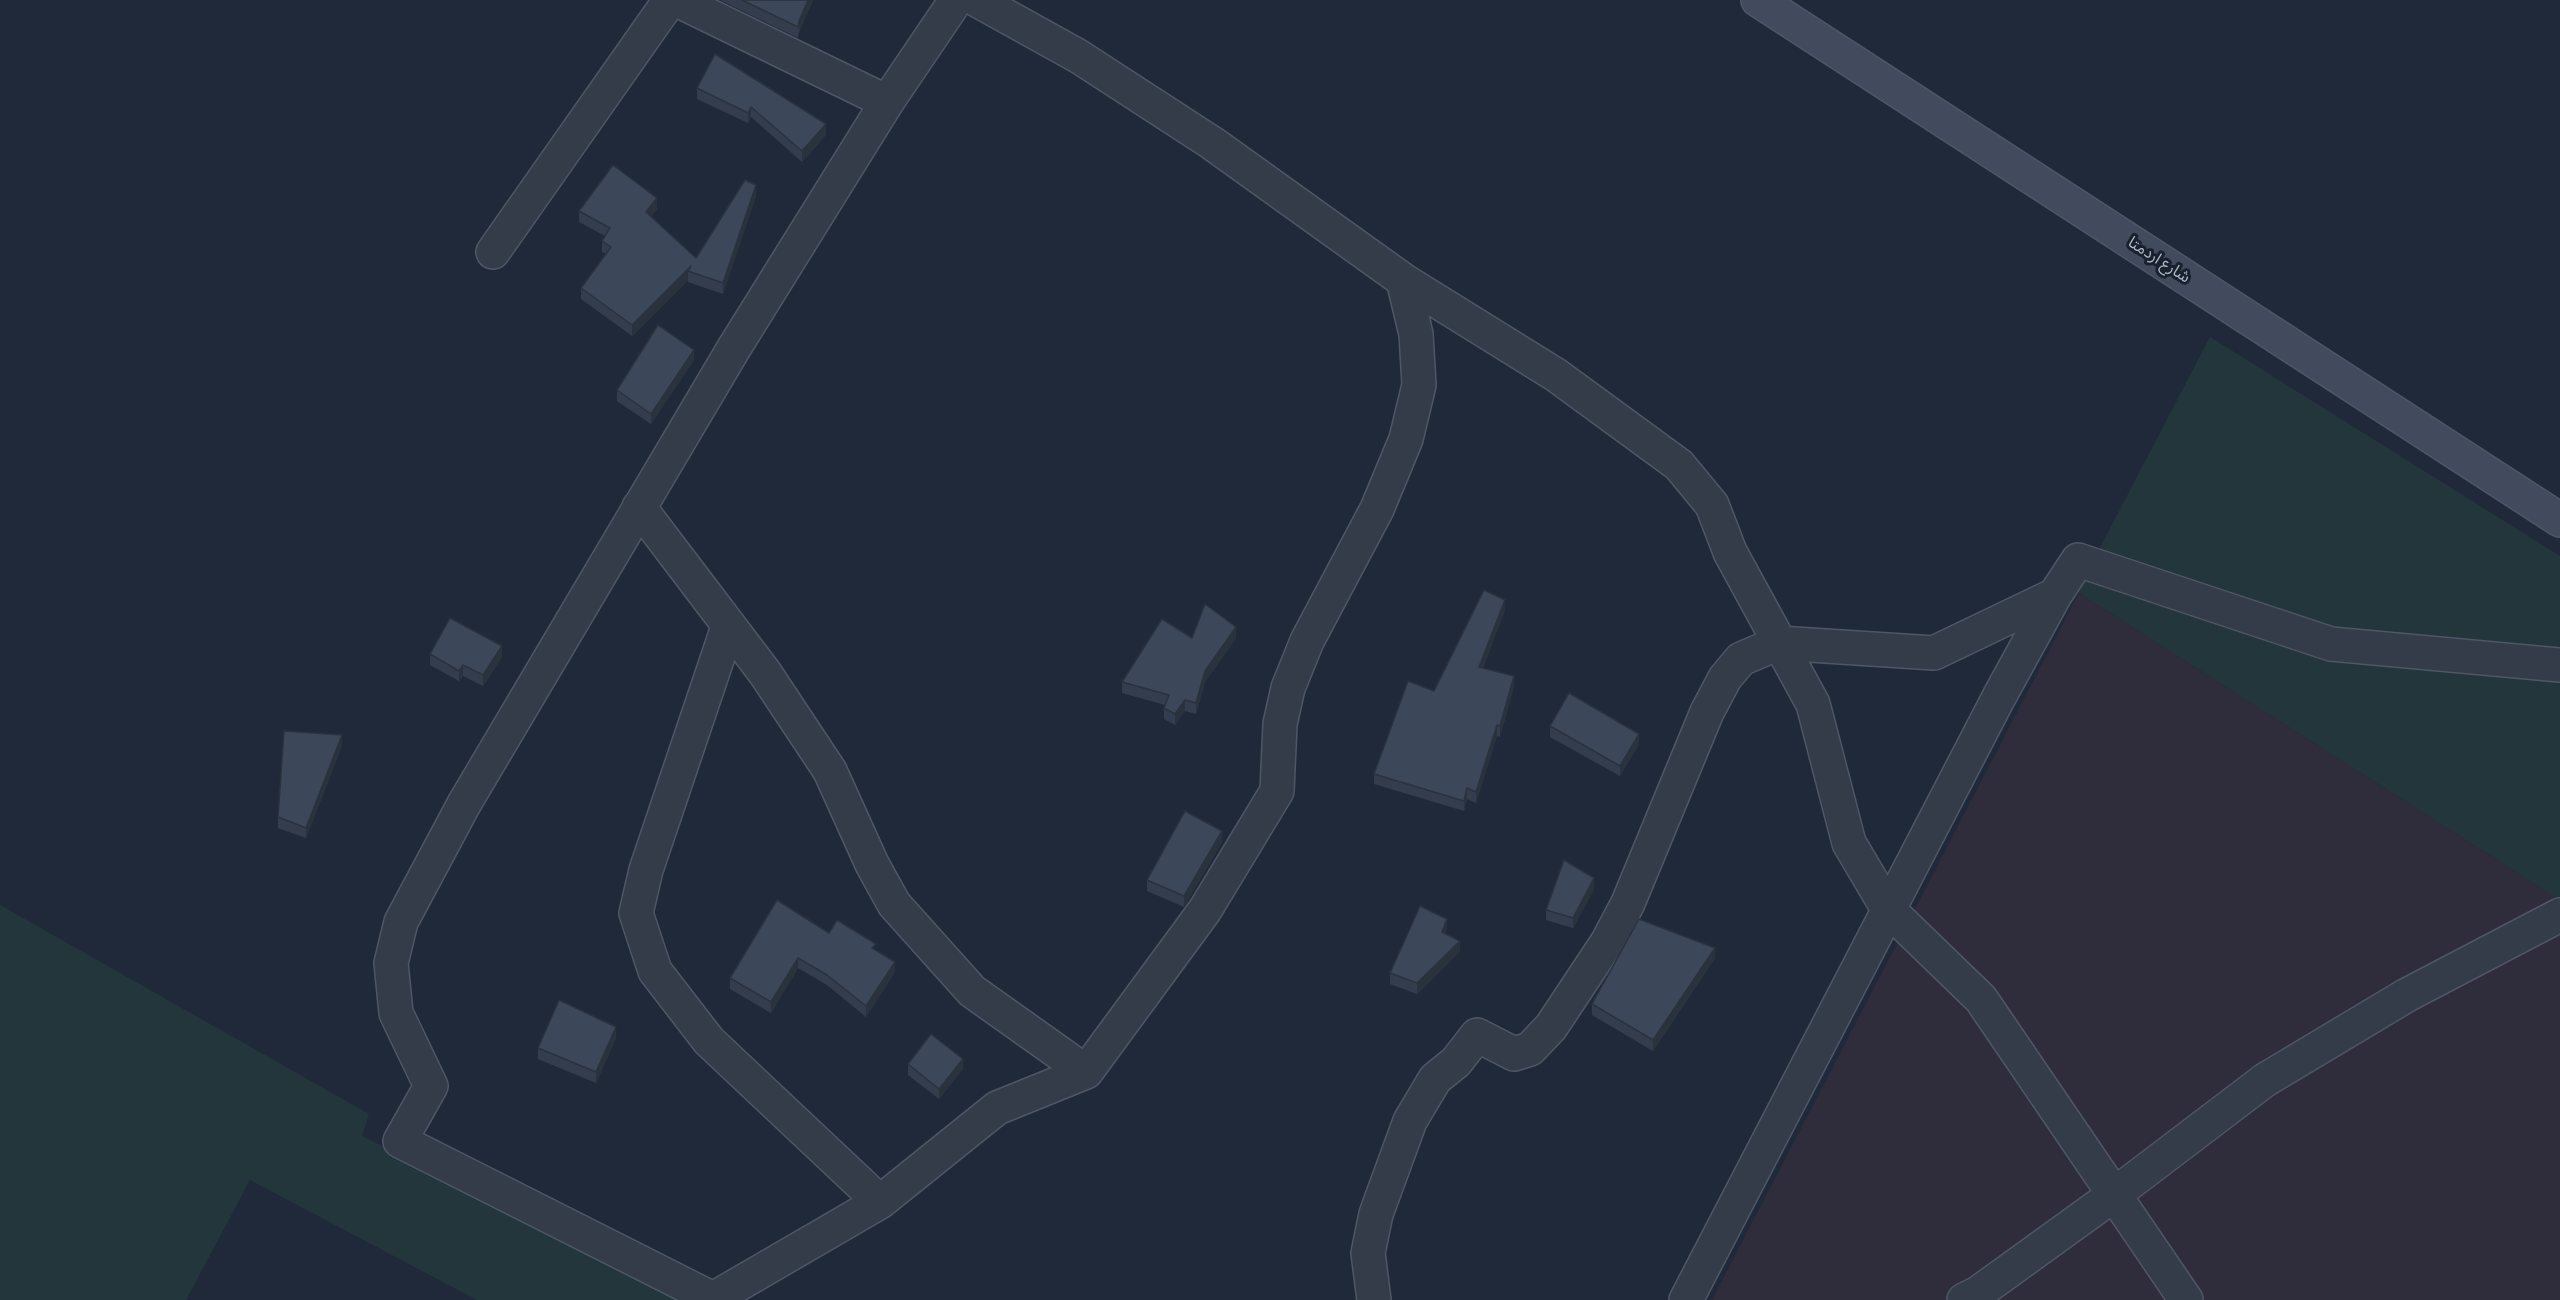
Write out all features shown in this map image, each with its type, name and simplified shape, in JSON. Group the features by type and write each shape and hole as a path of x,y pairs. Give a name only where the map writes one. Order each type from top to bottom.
{"main road":[{"name":"شارع اردمتا","path":"1758,0 2560,520"}],"street":[{"path":"493,252 670,0"},
{"path":"677,0 886,102"},
{"path":"956,0 886,102 639,507 464,804 401,922 391,963 396,1013 430,1086 400,1141 714,1300 880,1202 997,1108 1086,1072 1205,910 1277,791 1280,724 1288,688 1307,641 1377,509 1406,439 1419,385 1416,334 1403,280"},
{"path":"977,0 1078,56 1212,143 1403,280 1556,375 1679,465 1712,505 1730,552 1813,704 1849,843 1888,909 1981,999 2186,1300"},
{"path":"639,507 765,673 830,771 872,864 894,904 972,991 1086,1072"},
{"path":"1686,1300 1888,909 2055,595 2078,560 2331,644 2560,664"},
{"path":"1374,1300 1368,1253 1376,1214 1410,1121 1435,1079 1456,1062 1477,1035 1515,1053 1530,1049 1551,1027 1608,941 1628,903 1707,712 1725,678 1741,659 1779,643 1934,653 2055,595"},
{"path":"728,627 646,870 636,913 654,971 709,1041 880,1202"},
{"path":"1964,1300 1978,1293 2115,1194 2265,1080 2407,995 2560,915"}],"shaded area":[{"path":"2079,593 2560,900 2560,1300 1712,1300"}],"green space":[{"path":"2210,337 2560,556 2560,657 2331,634 2094,559"},
{"path":"2086,576 2328,652 2560,671 2560,900 2079,593"},
{"path":"0,905 369,1114 362,1136 698,1300 477,1300 250,1180 186,1300 0,1300"}],"building":[{"path":"742,0 808,0 798,27"},
{"path":"715,54 826,124 802,151 751,107 748,113 697,88"},
{"path":"613,165 657,198 646,212 696,258 745,180 756,185 723,283 688,271 691,266 632,325 581,288 611,247 602,241 610,228 579,211"},
{"path":"658,325 694,350 651,414 617,390"},
{"path":"1484,590 1505,600 1479,667 1514,676 1500,726 1497,725 1476,792 1467,788 1464,801 1374,774 1408,681 1434,691"},
{"path":"1205,604 1236,627 1205,671 1196,703 1185,700 1175,714 1164,708 1169,695 1122,682 1162,619 1192,638"},
{"path":"450,618 502,646 483,675 463,665 459,671 430,654"},
{"path":"1569,693 1639,734 1620,766 1550,726"},
{"path":"284,731 342,735 306,828 278,817"},
{"path":"1185,811 1222,831 1184,896 1147,880"},
{"path":"1564,860 1594,878 1573,918 1546,910"},
{"path":"777,900 829,933 837,920 876,944 872,948 895,962 866,1006 827,975 798,958 771,1002 730,978"},
{"path":"1420,906 1447,919 1442,932 1460,941 1417,983 1390,973"},
{"path":"1639,919 1715,948 1653,1040 1592,1004"},
{"path":"559,1000 616,1027 596,1072 538,1048"},
{"path":"931,1034 963,1059 939,1089 908,1064"}]}
